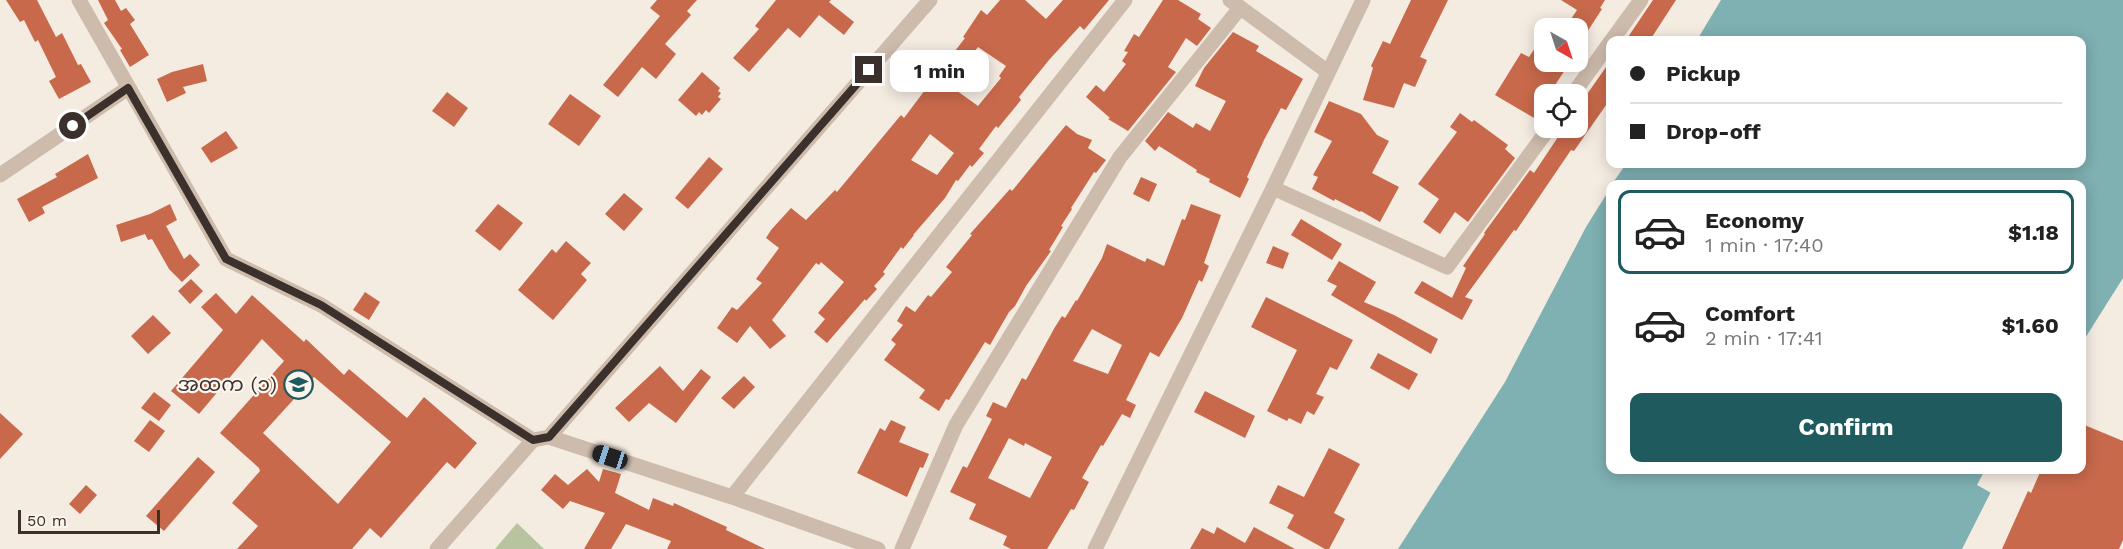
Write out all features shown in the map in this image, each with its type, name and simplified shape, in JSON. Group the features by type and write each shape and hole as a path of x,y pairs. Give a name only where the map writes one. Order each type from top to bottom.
{"street":[{"path":"79,0 226,259 321,305 533,440"},
{"path":"549,437 930,0"},
{"path":"732,497 1125,0"},
{"path":"1095,549 1274,188 1363,0"},
{"path":"1615,36 1641,0"},
{"path":"902,549 956,425 1120,157 1235,4 1328,72"},
{"path":"1580,84 1606,48"},
{"path":"0,175 128,88"},
{"path":"1274,188 1447,267 1542,138"},
{"path":"436,549 533,440 549,437 732,497 878,549"}],"green space":[{"path":"517,523 544,549 495,549"}],"water":[{"path":"1721,0 2123,0 2123,278 2086,337 2086,180 1615,180 1623,168 2086,168 2086,36 1699,36"},
{"path":"1606,195 1606,474 2000,474 1962,549 1398,549 1505,382 1586,227"}],"pier":[{"path":"1983,474 2003,474 1993,494 1977,485"}],"building":[{"path":"6,0 37,0 56,37 62,33 78,65 81,64 91,82 59,99 49,81 56,77 38,40 35,42 24,20 20,22"},
{"path":"98,0 115,0 121,11 126,8 135,20 130,24 149,55 130,67 120,50 122,49 104,23 108,20"},
{"path":"657,0 697,0 687,11 691,15 665,44 676,54 656,79 642,67 618,97 603,85 660,16 650,8"},
{"path":"776,0 831,0 829,2 854,22 844,35 819,15 800,38 788,28 749,72 733,58 759,29 755,26"},
{"path":"1000,0 1025,0 1046,19 1063,0 1109,0 1084,30 1080,26 1049,60 1019,97 1021,100 998,128 996,126 979,149 984,153 972,167 970,165 958,181 956,180 945,198 903,249 901,247 883,272 885,274 874,286 877,289 866,301 865,299 827,343 814,332 825,319 818,313 844,282 821,262 819,265 816,263 772,320 786,336 770,349 750,326 737,343 717,328 732,307 737,310 762,283 756,279 779,248 766,238 771,230 791,208 806,220 835,190 837,192 901,115 904,118 928,86 920,79 929,67 938,73 965,38 963,37 981,10 987,15","holes":["978,47 1006,66 999,76 1001,78 978,106 949,85","930,134 954,153 937,175 911,160"]},
{"path":"1163,0 1178,0 1201,14 1198,19 1211,28 1197,46 1186,38 1168,67 1176,72 1128,131 1108,119 1110,118 1086,97 1096,85 1104,92 1126,64 1122,61 1128,52 1124,51 1134,34 1139,37"},
{"path":"1411,0 1448,0 1420,57 1427,60 1415,87 1404,83 1394,108 1363,100 1373,68 1371,66 1383,41 1390,44"},
{"path":"1561,0 1605,0 1588,31 1588,18 1572,18 1577,10"},
{"path":"1653,0 1676,0 1653,36 1629,36"},
{"path":"1233,32 1259,46 1256,51 1303,79 1286,110 1281,108 1264,140 1240,198 1209,182 1210,179 1159,146 1155,151 1145,141 1168,112 1193,128 1196,123 1210,131 1226,101 1195,86 1204,68"},
{"path":"1534,50 1534,72 1564,72 1556,84 1534,84 1534,118 1495,95 1521,53 1529,57"},
{"path":"203,64 207,81 183,87 186,93 167,102 157,79 172,72"},
{"path":"1606,67 1606,105 1588,131 1588,93"},
{"path":"702,72 720,88 718,91 721,93 718,97 721,99 709,113 706,110 702,115 699,112 696,116 678,100"},
{"path":"447,92 468,108 454,127 432,111"},
{"path":"570,94 601,116 579,146 548,124"},
{"path":"1329,101 1361,114 1377,135 1389,141 1372,173 1399,187 1380,222 1312,189 1318,177 1313,175 1332,141 1314,132"},
{"path":"1460,113 1472,122 1474,120 1508,145 1505,149 1515,158 1468,222 1455,212 1440,234 1423,222 1439,199 1418,184 1457,132 1450,127"},
{"path":"1066,125 1077,134 1092,140 1088,148 1106,160 1096,173 1094,172 1071,208 1049,250 1051,251 1009,312 990,345 985,342 949,400 946,399 939,411 919,398 925,390 884,360 896,344 891,340 903,325 897,321 906,306 915,312 928,295 931,297 952,272 946,267 972,235 970,234 1010,189 1012,191"},
{"path":"226,131 238,148 211,163 201,148"},
{"path":"1557,138 1583,138 1574,151 1571,150 1516,231 1514,230 1465,297 1473,300 1462,320 1414,293 1422,281 1452,298 1466,268 1463,266 1484,233 1530,170 1534,173"},
{"path":"88,154 98,178 42,207 45,213 29,222 17,199 57,177 55,174"},
{"path":"709,157 723,169 688,209 675,198"},
{"path":"1141,177 1157,184 1149,202 1133,194"},
{"path":"624,193 643,209 624,231 605,214"},
{"path":"170,204 177,220 166,226 184,259 190,254 200,265 182,282 169,269 152,239 148,240 145,234 121,242 116,225 150,214"},
{"path":"498,204 523,223 500,251 475,231"},
{"path":"1191,204 1221,215 1204,263 1209,266 1202,282 1199,280 1182,318 1159,357 1150,352 1126,400 1136,405 1130,418 1122,414 1103,446 1101,445 1082,478 1089,482 1074,510 1071,509 1047,549 1011,549 1003,545 1007,536 969,519 976,504 950,492 963,466 967,468 992,419 986,416 993,402 1006,408 1022,378 1026,380 1062,316 1065,318 1077,301 1102,258 1107,244 1145,262 1147,258 1164,266 1182,219 1185,220","holes":["1092,329 1122,345 1108,374 1073,361","1009,438 1024,446 1025,443 1052,457 1030,498 988,478"]},
{"path":"1301,219 1342,244 1332,260 1291,235"},
{"path":"566,241 591,263 581,274 587,280 553,320 518,290 552,249 556,253"},
{"path":"1273,246 1289,253 1283,269 1266,263"},
{"path":"1339,261 1376,282 1364,302 1438,339 1431,354 1331,295 1337,286 1327,281"},
{"path":"191,279 203,291 190,304 178,291"},
{"path":"365,292 380,302 369,320 353,310"},
{"path":"216,293 236,314 252,295 304,342 306,339 344,375 349,369 407,418 424,397 477,443 455,469 447,462 381,538 370,528 352,549 237,549 258,526 232,503 260,471 220,433 284,361 262,339 199,414 171,391 223,330 201,307","holes":["314,377 391,442 338,504 263,433"]},
{"path":"1266,297 1353,340 1337,370 1330,367 1316,394 1324,397 1314,415 1307,411 1301,424 1289,418 1287,421 1267,411 1297,350 1251,327"},
{"path":"153,315 171,333 148,354 131,336"},
{"path":"1378,353 1418,374 1409,390 1370,368"},
{"path":"660,366 683,391 701,369 711,377 676,423 649,403 629,422 615,408"},
{"path":"744,376 755,387 734,409 721,398"},
{"path":"1205,391 1255,416 1245,438 1194,412"},
{"path":"154,392 171,405 159,421 141,408"},
{"path":"0,413 23,434 0,459"},
{"path":"150,420 165,431 149,452 134,441"},
{"path":"891,420 906,427 899,442 929,454 923,468 920,467 907,497 857,473 880,428 885,431"},
{"path":"2086,426 2123,441 2123,540 2119,549 2002,549 2028,491 2031,493 2039,474 2086,474"},
{"path":"1329,448 1360,464 1334,513 1345,519 1329,549 1325,549 1287,528 1294,515 1269,503 1278,485 1304,497"},
{"path":"198,457 215,472 164,531 146,516"},
{"path":"587,469 599,482 603,469 621,474 615,493 649,510 653,498 673,506 674,503 727,527 726,530 765,549 667,549 671,541 626,524 611,549 584,549 605,513 570,501 563,509 541,490 555,474 568,485"},
{"path":"86,485 97,495 80,514 69,504"},
{"path":"1217,527 1245,543 1254,527 1295,549 1190,549 1202,528 1214,534"}],"place":[{"name":"အထက (၁)","path":"298,384"}],"route":[{"path":"73,126 128,88 226,259 321,305 533,440 549,437 869,70"}]}
